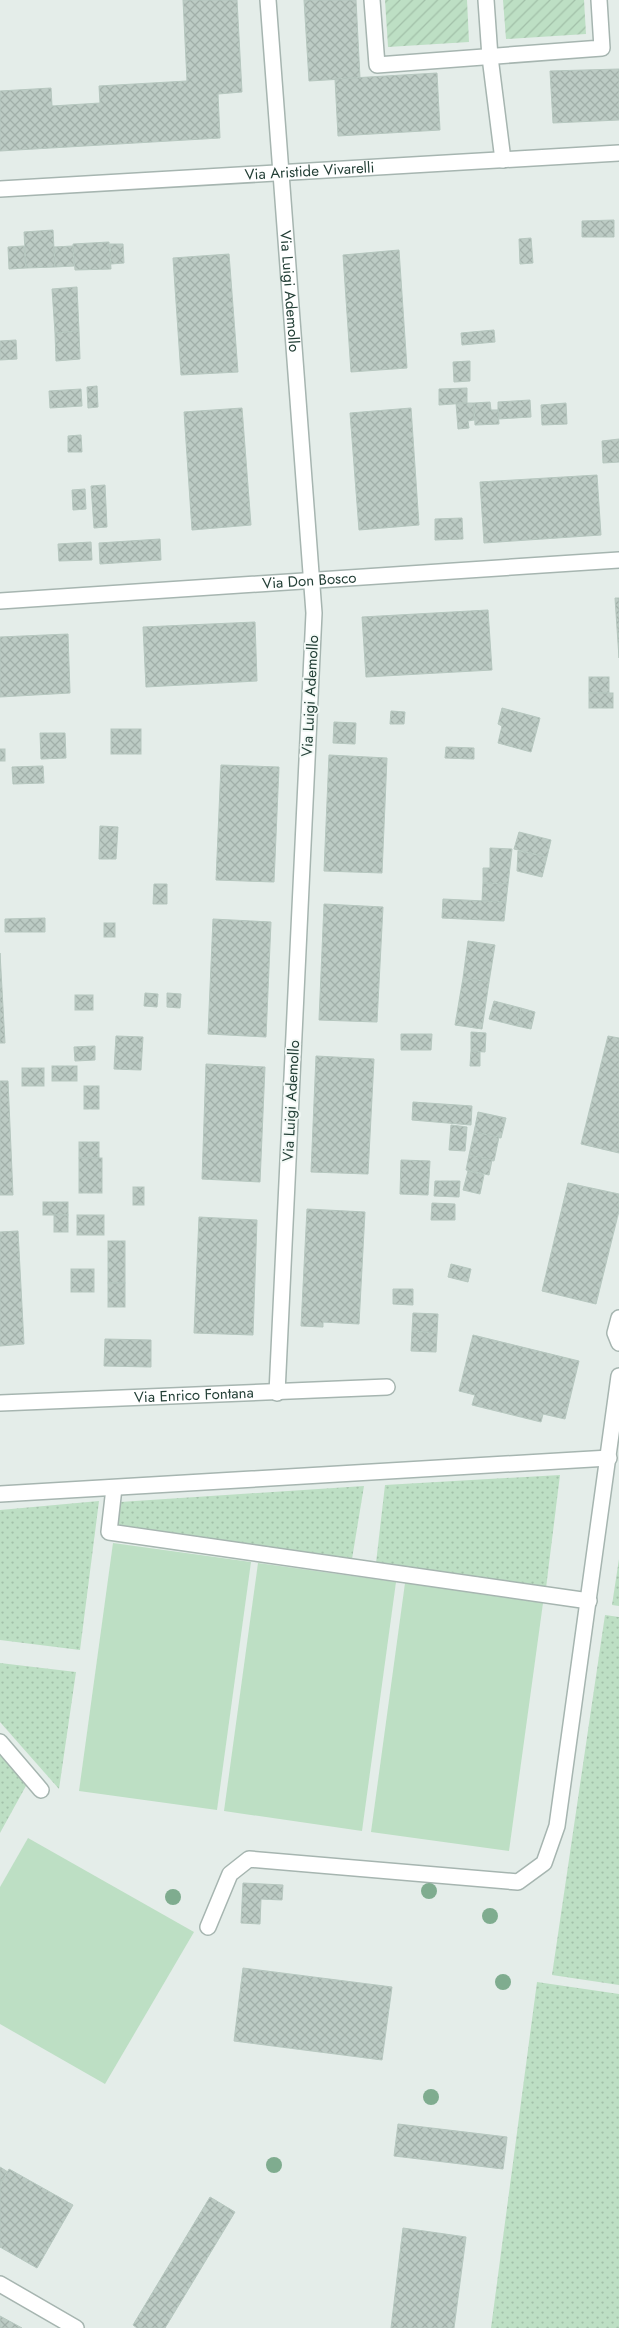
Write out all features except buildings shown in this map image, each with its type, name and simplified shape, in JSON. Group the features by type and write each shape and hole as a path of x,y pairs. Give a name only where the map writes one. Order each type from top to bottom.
{"street":[{"name":"Via Luigi Ademollo","path":"268,0 314,613 276,1393"},
{"path":"372,0 377,65 602,48 599,0"},
{"path":"486,0 490,57 503,160"},
{"name":"Via Aristide Vivarelli","path":"0,189 619,153"},
{"name":"Via Don Bosco","path":"0,601 619,560"},
{"path":"617,1338 619,1318"},
{"path":"208,1927 230,1874 249,1859 518,1882 544,1863 557,1826 619,1376"},
{"name":"Via Enrico Fontana","path":"0,1403 387,1387"},
{"path":"0,1494 609,1458"},
{"path":"114,1488 109,1532 588,1601"},
{"path":"0,1742 41,1790"},
{"path":"0,2284 76,2328"}],"green space":[{"path":"385,0 467,0 469,42 388,47"},
{"path":"503,0 584,0 586,34 506,39"},
{"path":"560,1475 546,1588 376,1563 385,1485"},
{"path":"364,1486 352,1559 117,1527 120,1502"},
{"path":"99,1501 80,1650 0,1640 0,1510"},
{"path":"113,1543 251,1562 217,1810 79,1791"},
{"path":"619,1559 619,1606 612,1605"},
{"path":"258,1563 396,1582 362,1831 224,1811"},
{"path":"405,1583 543,1603 509,1851 371,1832"},
{"path":"605,1615 619,1617 619,1985 552,1975"},
{"path":"0,1663 76,1672 59,1789 0,1722"},
{"path":"0,1754 27,1784 0,1833"},
{"path":"28,1838 194,1932 105,2084 0,2024 0,1887"},
{"path":"537,1982 619,1994 619,2328 491,2328"}]}
